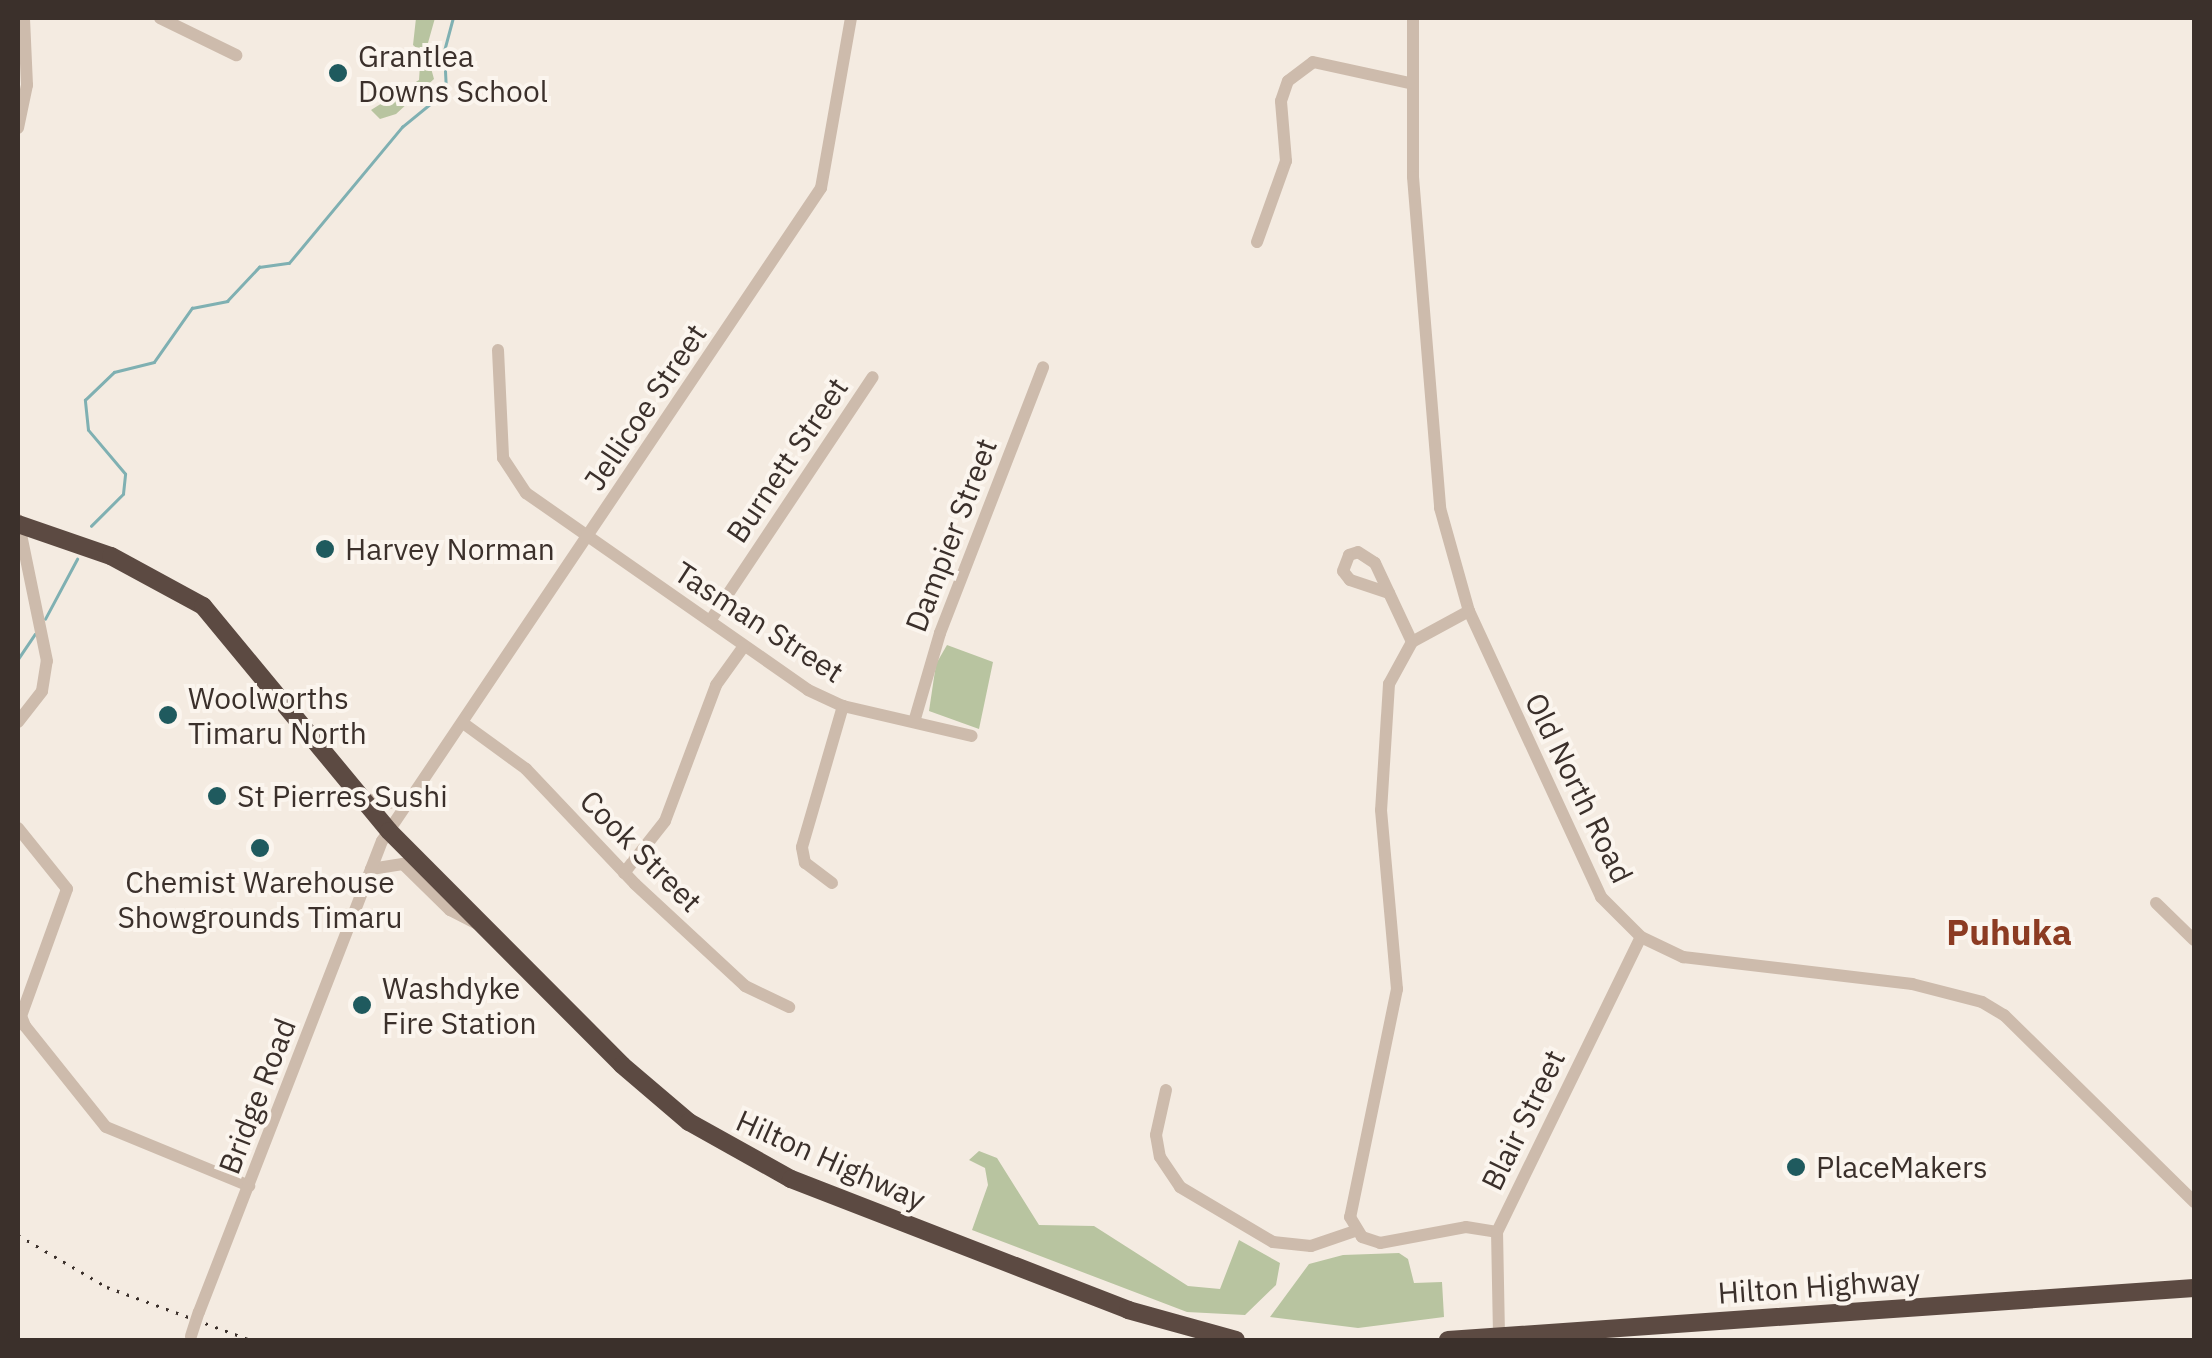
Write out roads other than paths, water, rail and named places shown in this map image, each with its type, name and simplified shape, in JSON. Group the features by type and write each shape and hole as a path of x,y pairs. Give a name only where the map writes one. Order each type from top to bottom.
{"highway":[{"name":"Hilton Highway","path":"18,522 111,556 202,606 357,795 484,928 644,1085 739,1153 1128,1310 1236,1340"},
{"name":"Hilton Highway","path":"1448,1340 2194,1288"}],"street":[{"path":"18,128 26,97 21,55 24,18"},
{"path":"160,18 236,54"},
{"name":"Jellicoe Street","path":"388,830 821,188 851,18"},
{"name":"Old North Road","path":"1413,18 1409,83 1440,508 1469,611 1584,866 1602,897 1641,937 1698,961 1912,984 1982,1002 2004,1014 2194,1202"},
{"path":"1257,242 1286,162 1281,100 1288,82 1313,62 1409,83"},
{"name":"Tasman Street","path":"498,350 503,458 510,477 588,538 744,646 843,706 972,736"},
{"name":"Dampier Street","path":"914,722 940,633 1043,367"},
{"name":"Burnett Street","path":"710,621 872,377"},
{"path":"18,522 47,661 42,691 18,722"},
{"path":"1388,594 1412,642"},
{"path":"1355,1231 1350,1208 1397,989 1380,810 1386,706 1393,671 1412,642 1469,611"},
{"path":"624,873 665,821 716,685 744,646"},
{"path":"832,883 804,863 802,847 843,706"},
{"name":"Cook Street","path":"463,723 526,770 624,873 745,986 788,1007"},
{"path":"357,795 386,804 413,796"},
{"path":"18,828 67,890 21,1016 25,1026 106,1128 248,1186"},
{"name":"Bridge Road","path":"190,1339 388,830"},
{"path":"371,869 402,864 450,910 484,928"},
{"path":"2156,902 2194,940"},
{"name":"Blair Street","path":"1498,1335 1496,1232 1641,937"},
{"path":"1166,1090 1156,1135 1160,1157 1180,1188 1273,1242 1311,1246 1355,1231 1380,1243 1466,1227 1496,1232"}],"waterway":[{"path":"91,526 123,494 125,474 88,430 85,400 114,372 154,362 192,308 227,301 259,267 289,263 402,127 446,91 444,51 453,18"},
{"path":"45,619 77,559"},
{"path":"18,659 35,634"}],"railway":[{"path":"18,1235 107,1287 251,1340"}],"place":[{"name":"Grantlea Downs School","path":"338,73"},
{"name":"Harvey Norman","path":"325,549"},
{"name":"Woolworths Timaru North","path":"168,715"},
{"name":"St Pierres Sushi","path":"217,796"},
{"name":"Chemist Warehouse Showgrounds Timaru","path":"260,848"},
{"name":"Washdyke Fire Station","path":"362,1005"},
{"name":"PlaceMakers","path":"1796,1167"}],"district":[{"name":"Puhuka","path":"2009,932"}]}
